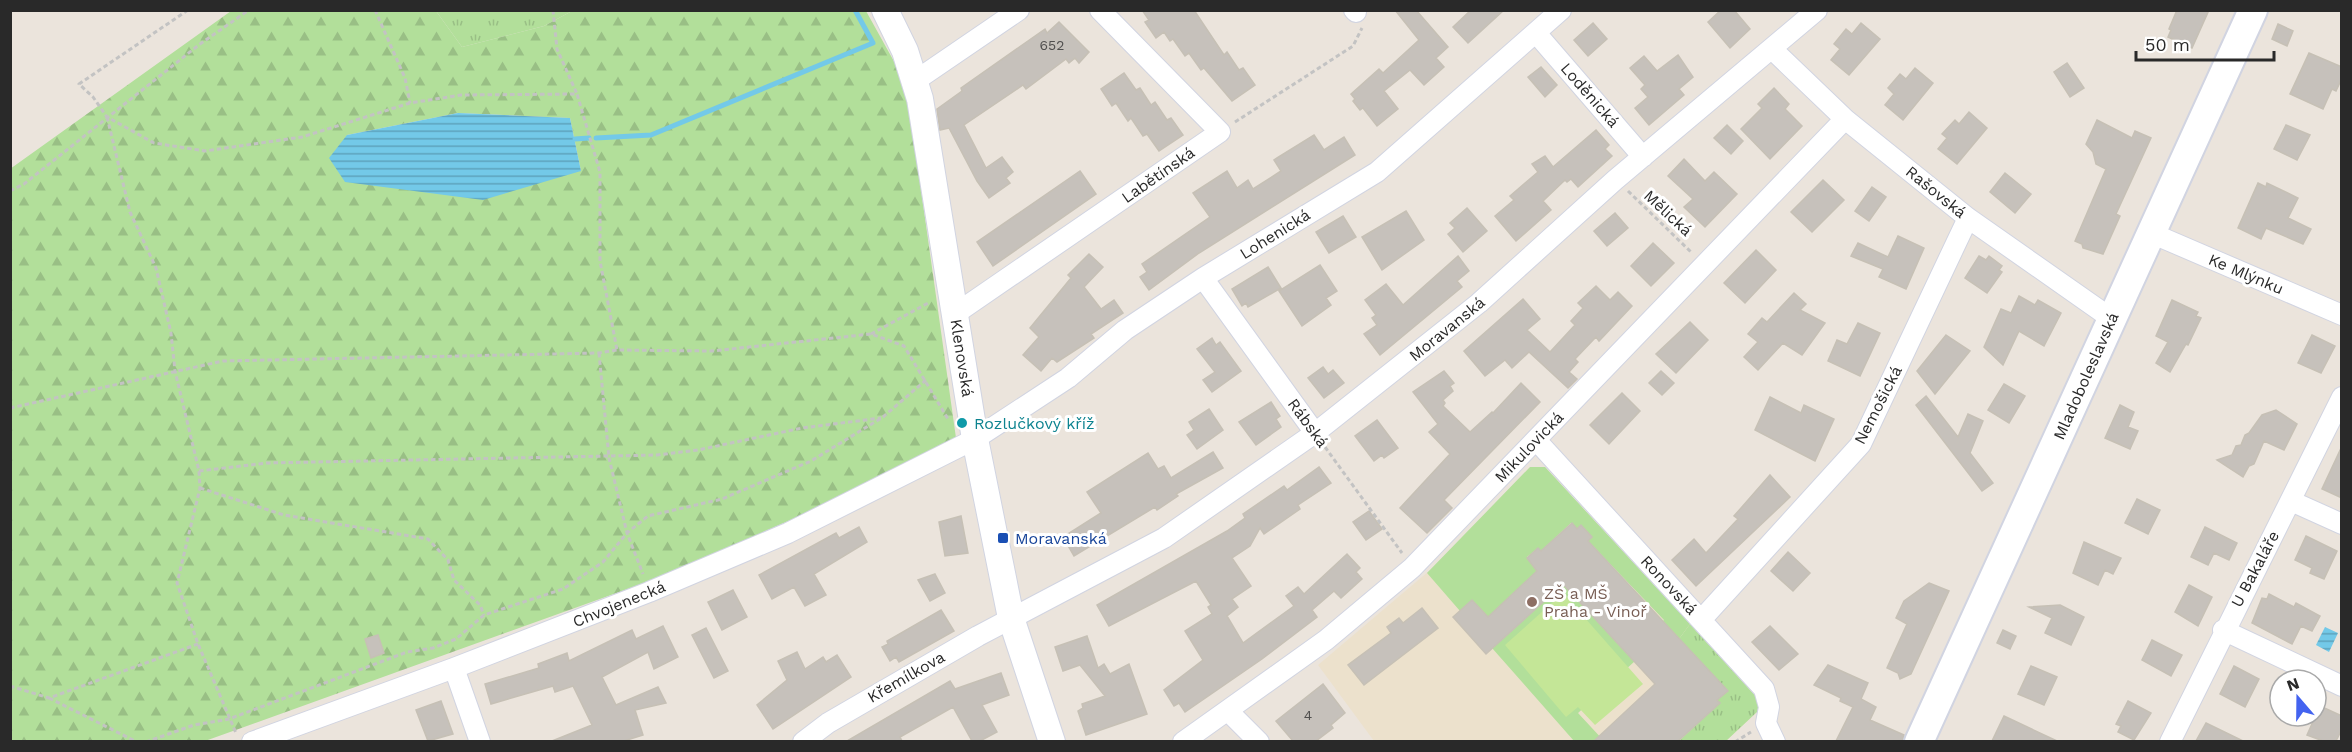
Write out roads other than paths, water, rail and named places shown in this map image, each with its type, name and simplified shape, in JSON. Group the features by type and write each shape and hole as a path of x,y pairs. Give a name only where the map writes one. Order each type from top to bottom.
{"main road":[{"name":"Mladoboleslavská","path":"1919,741 2253,10"}],"street":[{"name":"Klenovská","path":"885,10 905,51 915,81 975,439 1011,618 1052,741"},
{"path":"915,81 1019,10"},
{"name":"Labětínská","path":"953,302 1220,132 1100,10"},
{"name":"Lohenická","path":"975,439 1068,378 1125,330 1203,278 1377,172 1561,10"},
{"name":"Moravanská","path":"1011,618 1164,537 1315,433 1479,303 1615,180 1773,50 1817,10"},
{"name":"Loděnická","path":"1536,33 1643,157"},
{"name":"Rašovská","path":"1773,50 1845,119 1968,218 2112,319"},
{"name":"Mikulovická","path":"1184,741 1326,640 1412,568 1845,119"},
{"name":"Nemošická","path":"1701,620 1861,444 1968,218"},
{"name":"Ke Mlýnku","path":"2151,233 2342,315"},
{"name":"Rábská","path":"1203,278 1315,433"},
{"name":"U Bakaláře","path":"2170,741 2223,630 2291,501 2342,397"},
{"name":"Chvojenecká","path":"252,741 454,668 649,592 788,533 975,439"},
{"name":"Ronovská","path":"1536,440 1764,689 1769,707 1766,723 1775,741"},
{"path":"2291,501 2342,524"},
{"name":"Křemílkova","path":"803,741 828,723 1011,618"},
{"path":"2223,630 2342,686"},
{"path":"454,668 480,741"},
{"path":"1228,711 1259,741"}],"water":[{"path":"458,113 570,118 581,171 483,200 345,182 329,158 347,135"},
{"path":"2325,627 2338,633 2329,652 2316,645"}],"waterway":[{"path":"596,138 651,135 873,43 855,10"},
{"path":"575,139 589,138"}],"place":[{"name":"Rozlučkový kříž","path":"962,423"},
{"name":"Moravanská","path":"1003,538"},
{"name":"ZŠ a MŠ Praha - Vinoř","path":"1532,602"}]}
